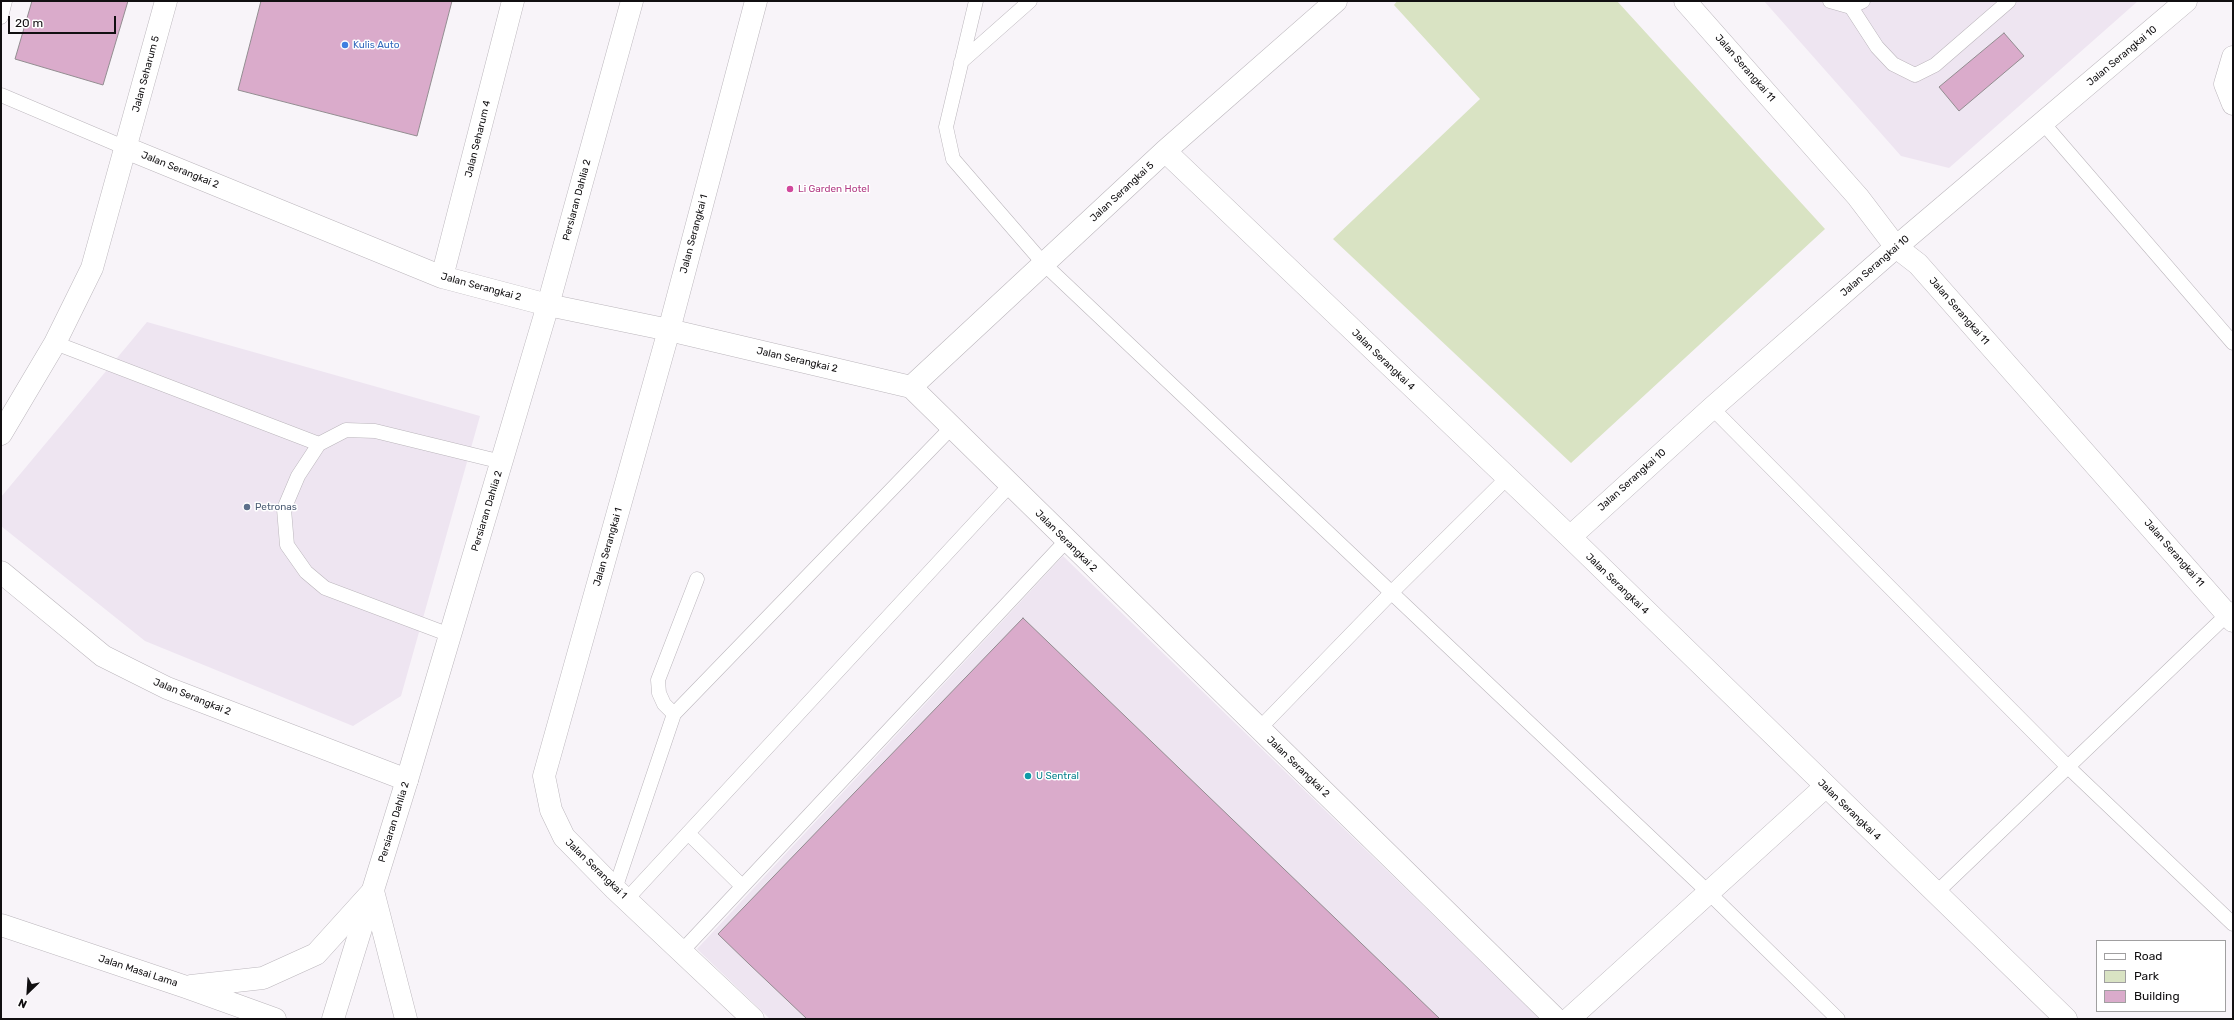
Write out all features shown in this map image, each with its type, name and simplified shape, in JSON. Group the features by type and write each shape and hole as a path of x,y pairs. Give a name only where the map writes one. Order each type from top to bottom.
{"street":[{"name":"Jalan Seharum 5","path":"126,148 166,1"},
{"name":"Jalan Seharum 4","path":"442,277 513,1"},
{"name":"Persiaran Dahlia 2","path":"333,1019 407,780 502,462 548,305 632,1"},
{"name":"Jalan Serangkai 1","path":"753,1019 621,894 564,837 551,810 544,776 669,330 756,1"},
{"name":"Jalan Serangkai 5","path":"911,387 1165,151 1336,1"},
{"name":"Jalan Serangkai 11","path":"1686,1 1858,197 1896,247 1918,264 2231,615"},
{"name":"Jalan Serangkai 10","path":"1570,537 1712,408 1896,247 2186,1"},
{"path":"2233,57 2225,84 2233,104"},
{"name":"Jalan Serangkai 2","path":"126,148 442,277 548,305 669,330 911,387 1066,541 1556,1019"},
{"path":"1,434 55,343 92,268 126,148"},
{"name":"Jalan Serangkai 4","path":"1165,151 1570,537 2066,1019"},
{"name":"Jalan Serangkai 2","path":"1,572 103,656 167,688 407,780"},
{"path":"1569,1019 1826,786"},
{"path":"186,987 263,978 316,954 373,891"},
{"path":"373,891 406,1019"},
{"name":"Jalan Masai Lama","path":"1,925 186,987 275,1019"}],"lane":[{"path":"1,16 5,1"},
{"path":"976,1 946,127 953,159 1044,264 1390,593 1708,892 1838,1019"},
{"path":"961,62 1030,1"},
{"path":"1830,1 1857,4 1877,47 1893,64 1915,75 1935,65 2009,1"},
{"path":"1,95 126,148"},
{"path":"2043,123 2233,343"},
{"path":"55,343 319,444"},
{"path":"1712,408 2067,766 2233,924"},
{"path":"621,894 674,714 952,427"},
{"path":"450,635 325,588 306,572 287,545 284,509 298,476 319,444 346,430 375,431 502,462"},
{"path":"1259,729 1390,593 1507,478"},
{"path":"621,894 688,833 1010,485"},
{"path":"682,951 1066,541"},
{"path":"674,714 664,704 659,693 658,680 697,579"},
{"path":"1936,893 2067,766 2231,615"},
{"path":"688,833 742,886"}],"shaded area":[{"path":"1764,1 2138,1 1949,168 1901,156"},
{"path":"147,322 480,416 401,696 353,726 145,641 1,526 1,497"},
{"name":"U Sentral","path":"1063,556 1540,1019 770,1019 697,949"}],"green space":[{"path":"1397,1 1617,1 1825,229 1571,463 1333,239 1480,99 1394,5"}],"building":[{"path":"32,1 128,1 103,85 15,59"},
{"name":"Kulis Auto","path":"261,1 452,1 417,136 238,90"},
{"path":"2004,33 2024,56 1959,111 1939,87"},
{"name":"U Sentral","path":"1023,618 1440,1019 807,1019 749,964 718,934"}],"place":[{"name":"Kulis Auto","path":"345,45"},
{"name":"Li Garden Hotel","path":"790,189"},
{"name":"Petronas","path":"247,507"},
{"name":"U Sentral","path":"1028,776"}]}
